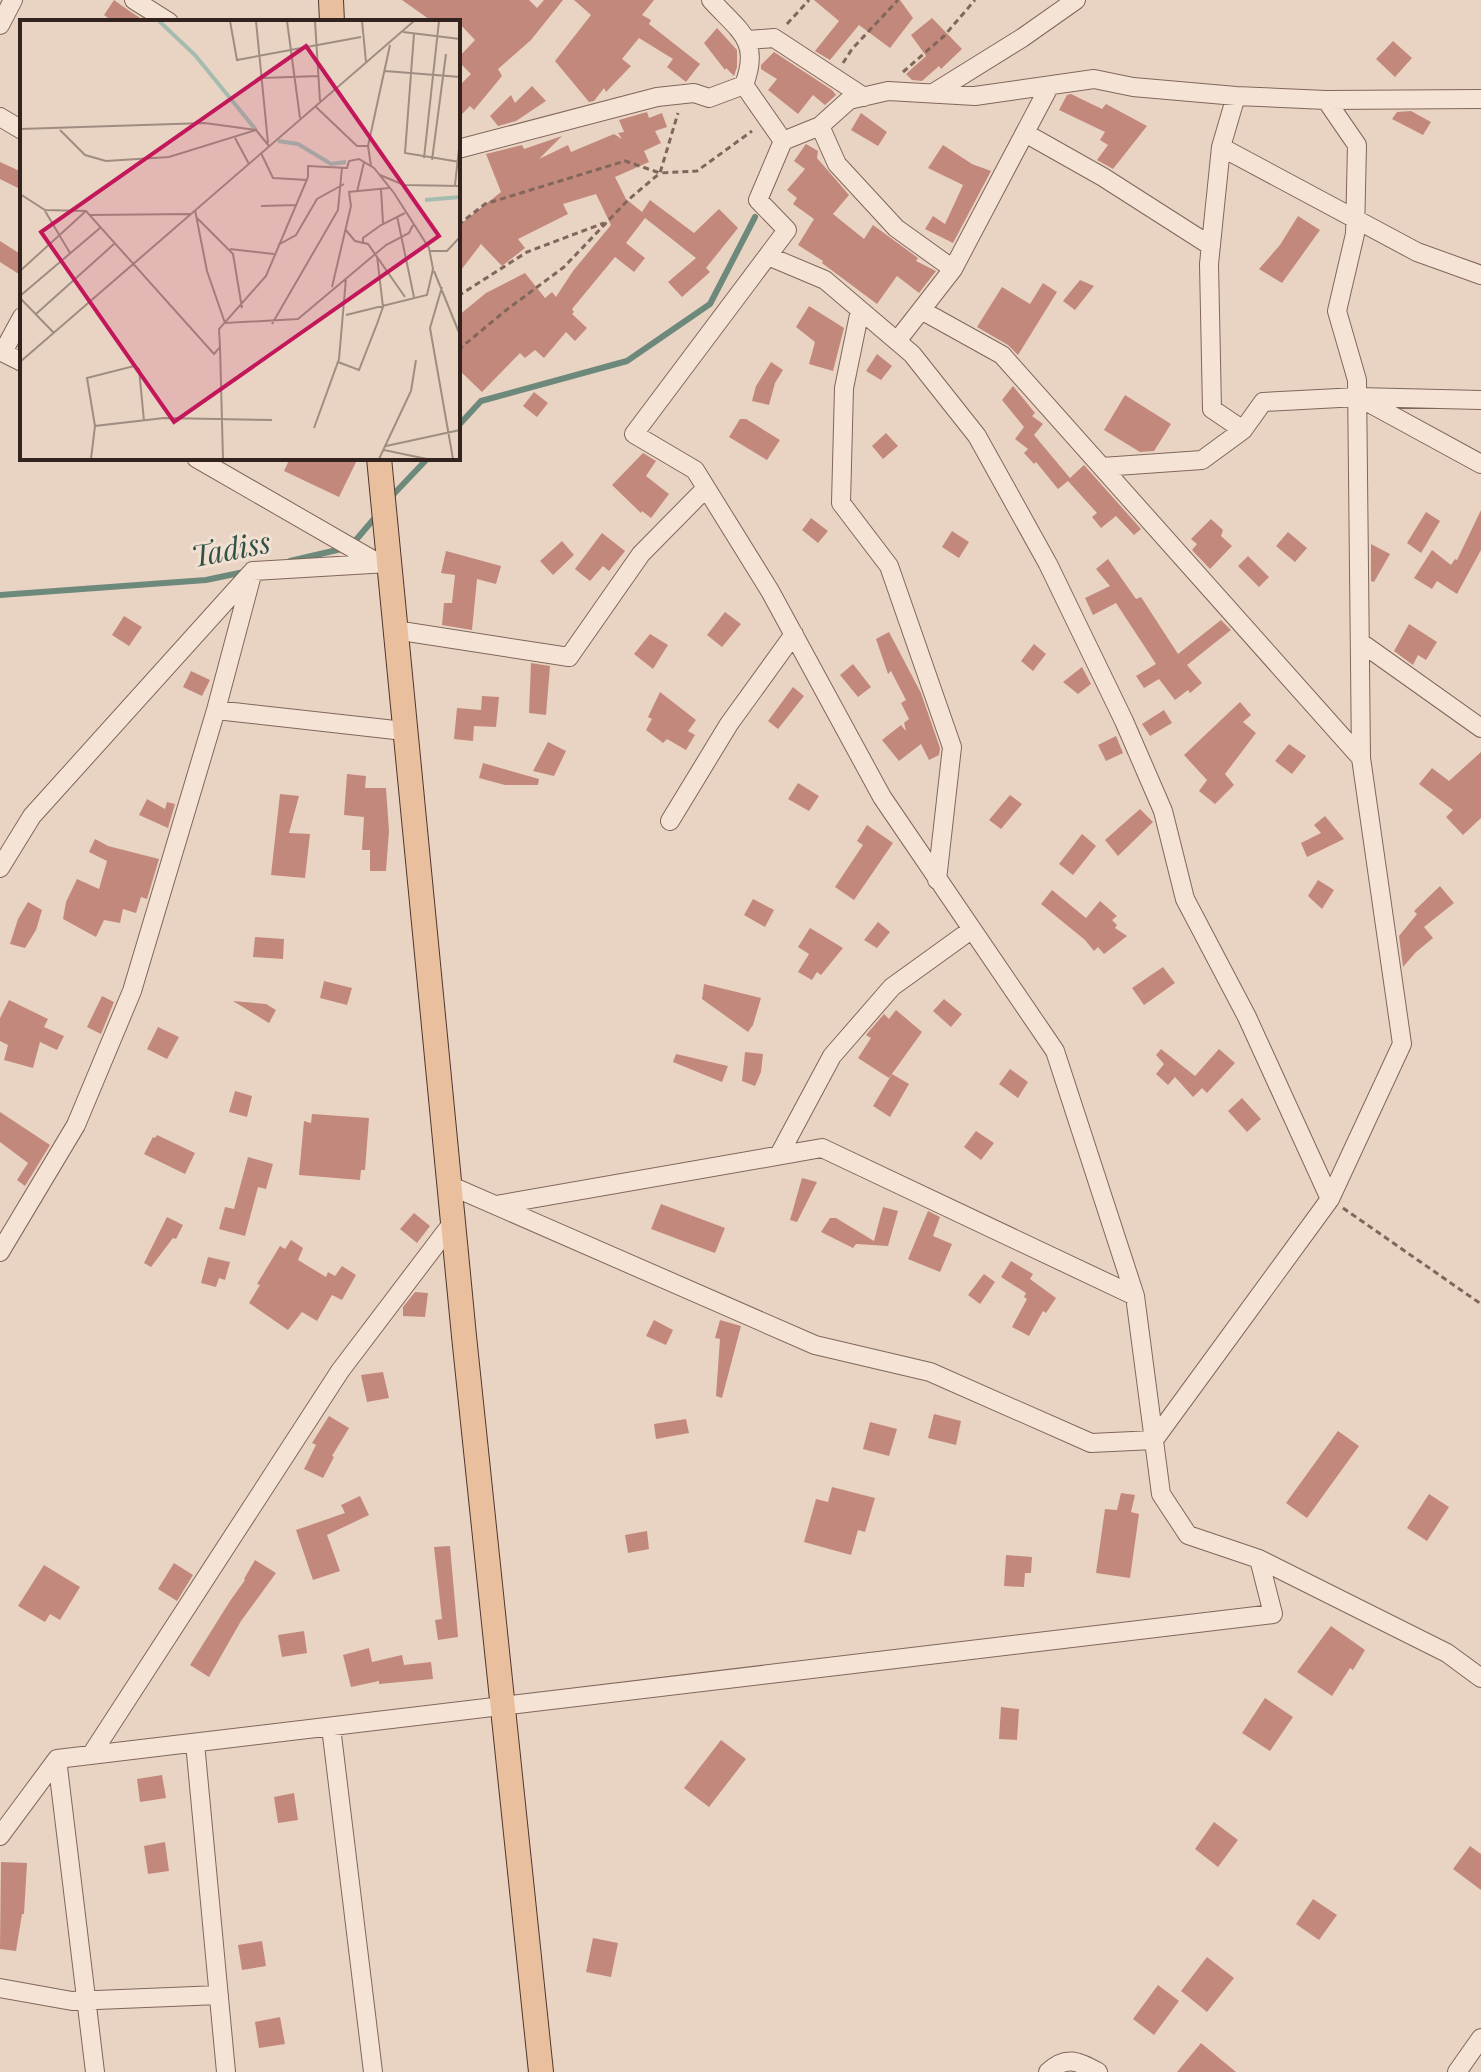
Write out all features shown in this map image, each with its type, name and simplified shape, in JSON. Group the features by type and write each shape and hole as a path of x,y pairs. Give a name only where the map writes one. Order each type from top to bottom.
{"main road":[{"path":"331,0 332,20"},
{"path":"379,460 384,564 395,630 501,1707 541,2072"}],"street":[{"path":"0,25 13,0"},
{"path":"134,0 166,20"},
{"path":"460,148 657,97 694,93 709,98 744,85 751,66 748,40 711,0"},
{"path":"935,92 1076,0"},
{"path":"748,40 774,38 864,97"},
{"path":"1481,99 1326,100 1236,96 1133,87 1094,79 975,96 888,91 849,100 820,126 783,141 758,200 787,230 634,434 695,470 794,634 882,797 1055,1051 1135,1296 1161,1494 1188,1535 1259,1559 1447,1653 1481,1678"},
{"path":"744,85 783,141"},
{"path":"897,341 953,269 1049,87"},
{"path":"1236,96 1221,147 1211,246 1212,409 1243,430"},
{"path":"1154,1440 1330,1199 1402,1044 1361,758 1358,397 1357,380 1337,311 1355,234 1357,145 1326,100"},
{"path":"0,117 20,129"},
{"path":"820,126 837,164 896,228 953,269"},
{"path":"1025,133 1103,177 1211,246"},
{"path":"1221,147 1417,252 1481,275"},
{"path":"768,256 825,280 897,341 912,354 977,436 1048,564 1124,721 1163,811 1185,899 1247,1017 1330,1199"},
{"path":"860,310 844,388 841,503 889,566 952,747 937,880"},
{"path":"921,310 1002,355 1361,758"},
{"path":"20,320 2,351 20,361"},
{"path":"1358,397 1481,464"},
{"path":"1102,467 1202,460 1243,430 1263,402 1358,397 1481,400"},
{"path":"200,460 384,564"},
{"path":"395,630 569,657 641,554 706,488"},
{"path":"0,868 32,816 253,571 384,564"},
{"path":"0,1252 76,1125 132,991 216,710 253,571"},
{"path":"670,821 729,724 794,634"},
{"path":"1360,642 1481,728"},
{"path":"216,710 404,731"},
{"path":"779,1155 832,1056 892,987 971,930"},
{"path":"495,1205 822,1148 1135,1296"},
{"path":"449,1185 815,1345 930,1372 1091,1443 1154,1440"},
{"path":"91,1755 340,1371 453,1222"},
{"path":"0,1836 57,1759 1273,1614 1259,1559"},
{"path":"331,1727 373,2072"},
{"path":"195,1743 226,2072"},
{"path":"57,1759 95,2072"},
{"path":"0,1988 72,2001 219,1995"},
{"path":"1457,2072 1481,2038"},
{"path":"1048,2072 1062,2061 1075,2059 1098,2072"}],"path":[{"path":"774,38 809,0"},
{"path":"834,77 852,49 898,0"},
{"path":"888,91 901,74 944,36 975,0"},
{"path":"460,348 564,267 628,200 660,173 678,116 678,94"},
{"path":"460,223 485,204 625,161 660,173 697,171 769,120"},
{"path":"460,295 527,252 607,222"},
{"path":"1330,1199 1481,1304"}],"building":[{"path":"114,0 143,20 111,20 104,15"},
{"path":"402,0 529,0 537,8 544,0 563,0 531,40 498,69 502,76 474,110 470,106 460,116 460,85 471,74 460,63 460,56 475,40 460,24 460,20 430,20"},
{"path":"574,0 654,0 642,15 700,64 686,82 667,67 673,59 639,38 622,59 631,66 606,92 604,88 594,101 589,102 555,61 591,15"},
{"path":"814,0 900,0 913,18 890,48 859,25 830,60 815,51 839,21"},
{"path":"932,18 962,49 941,69 939,66 922,81 912,80 906,74 926,56 911,35"},
{"path":"717,28 737,50 734,76 725,70 704,43"},
{"path":"1393,41 1412,58 1395,77 1376,59"},
{"path":"774,52 836,95 825,105 813,95 798,114 768,90 777,79 761,69 761,65"},
{"path":"532,86 546,101 516,121 498,126 490,116 511,95 515,103"},
{"path":"1071,94 1102,109 1106,104 1147,126 1113,169 1097,160 1108,145 1100,140 1105,132 1059,110 1067,95"},
{"path":"1411,111 1431,122 1423,135 1392,119 1397,112"},
{"path":"647,112 649,118 662,113 667,127 655,131 661,143 644,151 649,162 615,177 626,199 642,212 650,200 694,233 719,209 738,228 706,268 710,272 682,297 668,282 696,258 645,218 626,243 645,258 634,272 615,257 572,309 572,314 587,328 575,341 566,332 544,358 535,350 525,358 520,353 482,392 460,371 460,314 486,293 525,273 545,298 552,292 556,297 611,225 596,194 563,204 568,214 518,239 525,248 502,266 481,244 460,271 460,224 501,192 486,154 522,145 524,149 562,136 539,159 568,145 571,152 614,134 622,139 618,133 624,132 619,120"},
{"path":"861,113 887,132 878,146 851,130"},
{"path":"806,144 818,151 817,158 849,195 833,214 864,239 873,225 918,258 916,261 936,271 919,293 897,276 877,304 798,245 814,219 793,204 797,198 787,190 805,169 794,161"},
{"path":"943,145 972,164 991,171 953,243 925,229 933,216 945,224 963,185 928,168"},
{"path":"0,162 20,171 20,189 0,179"},
{"path":"1298,216 1320,230 1282,283 1259,269 1280,245"},
{"path":"0,241 20,254 20,275 0,262"},
{"path":"1080,280 1094,286 1075,310 1063,301"},
{"path":"1043,283 1057,292 1018,355 1008,345 977,327 1002,287 1030,304"},
{"path":"809,306 844,328 833,371 809,364 815,342 796,327"},
{"path":"877,354 892,366 881,380 866,371"},
{"path":"771,362 783,370 775,383 769,405 752,401 756,386"},
{"path":"1013,386 1035,413 1032,416 1043,424 1034,435 1070,478 1084,465 1141,529 1134,535 1116,516 1101,528 1092,517 1097,513 1068,481 1058,489 1036,462 1034,464 1024,453 1028,449 1015,439 1024,427 1002,400"},
{"path":"534,392 548,403 537,417 523,406"},
{"path":"1125,395 1171,424 1154,451 1140,452 1104,430"},
{"path":"740,419 746,419 780,440 767,460 729,437"},
{"path":"886,433 898,446 883,459 872,446"},
{"path":"643,453 656,461 646,476 669,494 651,518 641,513 612,485"},
{"path":"289,460 357,460 339,497 284,471"},
{"path":"1481,510 1481,550 1457,594 1437,581 1432,589 1414,578 1432,550 1451,565 1457,560"},
{"path":"1426,512 1440,521 1421,553 1407,543"},
{"path":"811,518 828,531 818,543 802,530"},
{"path":"1211,519 1223,530 1221,536 1232,546 1210,569 1192,550 1197,544 1191,539"},
{"path":"952,531 969,542 959,558 942,547"},
{"path":"1288,532 1307,548 1295,562 1276,546"},
{"path":"602,533 625,551 609,571 603,566 590,581 575,569"},
{"path":"562,541 574,555 553,575 540,561"},
{"path":"1371,544 1390,554 1374,582 1371,581"},
{"path":"446,551 501,566 496,584 477,579 472,630 442,625 444,603 452,603 455,575 441,573"},
{"path":"1248,556 1269,577 1259,587 1238,566"},
{"path":"1108,559 1136,599 1141,597 1178,654 1221,620 1231,630 1187,665 1202,683 1190,693 1188,690 1175,700 1159,679 1144,688 1136,676 1156,664 1116,603 1093,615 1085,598 1110,586 1096,569"},
{"path":"725,612 741,624 722,647 707,635"},
{"path":"124,616 142,627 129,646 112,635"},
{"path":"1409,624 1437,642 1426,660 1418,655 1413,665 1394,651"},
{"path":"889,632 921,693 940,748 939,755 929,760 921,744 899,761 882,740 901,725 906,731 904,723 909,719 901,703 906,700 891,671 888,674 876,639"},
{"path":"650,634 668,645 653,669 634,654"},
{"path":"1034,644 1046,654 1033,671 1021,661"},
{"path":"531,663 550,666 546,715 529,713"},
{"path":"853,664 871,687 858,697 840,675"},
{"path":"1082,667 1091,684 1078,694 1063,682"},
{"path":"191,671 210,680 202,696 183,687"},
{"path":"793,687 804,696 778,729 768,721"},
{"path":"660,692 696,720 688,731 695,735 686,750 667,739 663,743 646,730 652,719 648,717"},
{"path":"482,696 499,697 496,727 474,726 473,741 454,739 457,708 481,710"},
{"path":"1240,702 1251,715 1243,722 1256,733 1225,774 1234,785 1215,804 1199,791 1207,780 1184,755"},
{"path":"1164,710 1172,723 1150,736 1142,724"},
{"path":"1116,736 1123,753 1106,761 1098,745"},
{"path":"548,742 566,751 554,776 533,771"},
{"path":"1289,744 1306,756 1292,774 1275,761"},
{"path":"1481,752 1481,818 1463,835 1446,817 1453,810 1419,784 1432,768 1449,781"},
{"path":"483,763 539,779 538,785 505,785 479,778"},
{"path":"347,774 366,776 365,788 386,788 389,831 386,871 370,871 370,850 362,850 364,817 344,815"},
{"path":"798,783 819,796 809,811 788,799"},
{"path":"280,794 299,796 289,833 310,834 305,878 271,875"},
{"path":"1010,795 1022,804 1001,829 989,820"},
{"path":"147,799 165,809 167,802 175,804 168,828 139,815"},
{"path":"1140,809 1153,822 1118,856 1105,840"},
{"path":"1325,816 1344,839 1307,857 1301,843 1321,833 1314,825"},
{"path":"867,825 893,843 854,900 835,887 863,845 857,841"},
{"path":"1082,834 1096,846 1073,875 1059,864"},
{"path":"95,839 108,846 159,859 147,899 141,897 136,913 123,909 120,923 104,920 96,937 63,919 66,902 77,879 99,889 107,861 89,852"},
{"path":"1318,880 1334,890 1322,909 1308,896"},
{"path":"1440,886 1454,903 1424,927 1433,938 1403,967 1399,936 1417,914 1414,911"},
{"path":"1052,890 1086,918 1100,901 1117,916 1112,920 1117,925 1115,928 1127,936 1104,954 1098,947 1094,951 1041,904"},
{"path":"753,899 774,910 765,927 744,915"},
{"path":"28,902 42,910 36,930 25,948 10,944 18,919"},
{"path":"878,922 890,932 877,948 864,940"},
{"path":"810,928 843,948 821,975 817,972 812,980 798,972 809,954 798,947"},
{"path":"255,937 284,939 283,959 253,957"},
{"path":"1163,967 1175,983 1144,1005 1132,988"},
{"path":"324,981 352,988 347,1005 320,998"},
{"path":"704,984 761,998 748,1032 702,999"},
{"path":"102,996 114,1002 101,1034 87,1027"},
{"path":"944,999 962,1014 951,1027 933,1011"},
{"path":"9,1000 48,1019 44,1027 64,1036 57,1050 40,1042 33,1068 4,1060 8,1045 0,1041 0,1018"},
{"path":"233,1001 266,1004 276,1010 269,1023"},
{"path":"896,1010 922,1032 889,1078 858,1058 871,1038 866,1035 884,1014 889,1019"},
{"path":"158,1027 179,1037 167,1059 147,1049"},
{"path":"1161,1049 1195,1076 1219,1049 1235,1063 1207,1093 1202,1088 1193,1097 1175,1077 1168,1085 1156,1074 1164,1064 1156,1055"},
{"path":"745,1052 763,1054 761,1072 755,1086 742,1081"},
{"path":"676,1054 728,1066 722,1082 673,1062"},
{"path":"1010,1069 1028,1082 1018,1098 999,1084"},
{"path":"892,1074 909,1084 890,1117 873,1106"},
{"path":"235,1091 252,1096 247,1117 229,1112"},
{"path":"1242,1098 1261,1119 1247,1132 1228,1111"},
{"path":"0,1112 50,1145 25,1186 17,1180 28,1163 0,1142"},
{"path":"312,1114 369,1118 365,1170 361,1170 360,1180 299,1175 304,1121 311,1123"},
{"path":"976,1131 994,1143 981,1160 964,1147"},
{"path":"157,1135 195,1153 185,1174 144,1154"},
{"path":"248,1157 273,1164 266,1189 258,1187 245,1236 219,1229 225,1207 234,1209"},
{"path":"802,1178 817,1182 797,1222 790,1220"},
{"path":"661,1204 725,1228 715,1253 651,1229"},
{"path":"883,1207 898,1211 888,1246 856,1244 853,1248 821,1232 830,1218 836,1218 874,1241"},
{"path":"928,1211 940,1217 933,1236 952,1244 940,1272 908,1259"},
{"path":"414,1213 430,1226 417,1243 400,1229"},
{"path":"167,1217 183,1225 176,1239 173,1238 151,1267 144,1263"},
{"path":"291,1240 303,1248 298,1260 326,1277 328,1272 335,1276 342,1266 356,1275 342,1300 332,1295 317,1321 302,1312 288,1330 249,1303 280,1246 285,1249"},
{"path":"208,1257 230,1262 225,1280 219,1278 216,1287 201,1283"},
{"path":"1011,1261 1033,1274 1030,1279 1056,1298 1046,1313 1043,1311 1029,1336 1012,1327 1027,1299 1024,1297 1026,1293 1001,1277"},
{"path":"984,1274 995,1282 980,1304 968,1295"},
{"path":"415,1292 428,1293 425,1317 403,1316 403,1307"},
{"path":"654,1320 673,1330 666,1345 646,1336"},
{"path":"720,1320 741,1326 722,1398 716,1396 720,1339 715,1338"},
{"path":"383,1372 389,1398 367,1402 361,1375"},
{"path":"934,1414 961,1421 956,1445 928,1438"},
{"path":"329,1416 349,1428 323,1478 304,1469 316,1445 312,1443"},
{"path":"686,1419 689,1433 656,1439 654,1424"},
{"path":"870,1422 897,1429 889,1456 863,1449"},
{"path":"1338,1431 1359,1446 1307,1518 1286,1503"},
{"path":"832,1487 875,1498 865,1532 858,1530 851,1555 804,1542 816,1499 828,1502"},
{"path":"1121,1493 1135,1495 1131,1512 1139,1514 1130,1578 1096,1573 1105,1509 1117,1510"},
{"path":"1429,1494 1449,1507 1427,1541 1407,1528"},
{"path":"360,1496 369,1515 327,1535 340,1571 313,1580 296,1530 345,1513 341,1505"},
{"path":"647,1531 649,1549 628,1553 625,1535"},
{"path":"450,1546 458,1637 438,1640 435,1620 442,1619 434,1547"},
{"path":"1006,1555 1032,1557 1031,1573 1025,1573 1024,1587 1004,1586"},
{"path":"255,1560 276,1573 241,1621 209,1677 190,1665"},
{"path":"174,1563 193,1575 177,1601 158,1589"},
{"path":"44,1565 80,1587 60,1620 50,1614 45,1622 18,1606"},
{"path":"1331,1626 1365,1650 1332,1696 1297,1672"},
{"path":"304,1631 307,1653 282,1657 278,1635"},
{"path":"369,1648 372,1662 402,1655 404,1665 431,1662 433,1679 379,1684 379,1681 351,1687 343,1655"},
{"path":"1265,1698 1293,1717 1270,1751 1242,1733"},
{"path":"1001,1707 1019,1709 1017,1740 999,1739"},
{"path":"721,1740 746,1759 709,1807 684,1788"},
{"path":"162,1775 166,1798 140,1802 137,1779"},
{"path":"294,1793 298,1820 278,1823 274,1797"},
{"path":"1214,1822 1238,1840 1218,1867 1195,1849"},
{"path":"165,1842 169,1871 148,1874 144,1846"},
{"path":"1470,1846 1481,1854 1481,1890 1453,1869"},
{"path":"1,1862 27,1863 24,1914 16,1951 0,1949"},
{"path":"1313,1899 1337,1915 1319,1940 1296,1924"},
{"path":"593,1938 618,1943 611,1977 586,1972"},
{"path":"262,1941 266,1966 242,1970 238,1945"},
{"path":"1207,1957 1234,1978 1207,2012 1181,1991"},
{"path":"1158,1985 1179,2001 1154,2035 1133,2019"},
{"path":"280,2017 285,2044 259,2048 255,2022"},
{"path":"1201,2043 1236,2072 1177,2072"}],"waterway":[{"name":"Tadiss","path":"460,424 481,401 627,361 710,304 755,217"},
{"name":"Tadiss","path":"389,499 426,460"},
{"name":"Tadiss","path":"290,561 350,547 378,514"},
{"name":"Tadiss","path":"0,595 206,580 244,572"}]}
